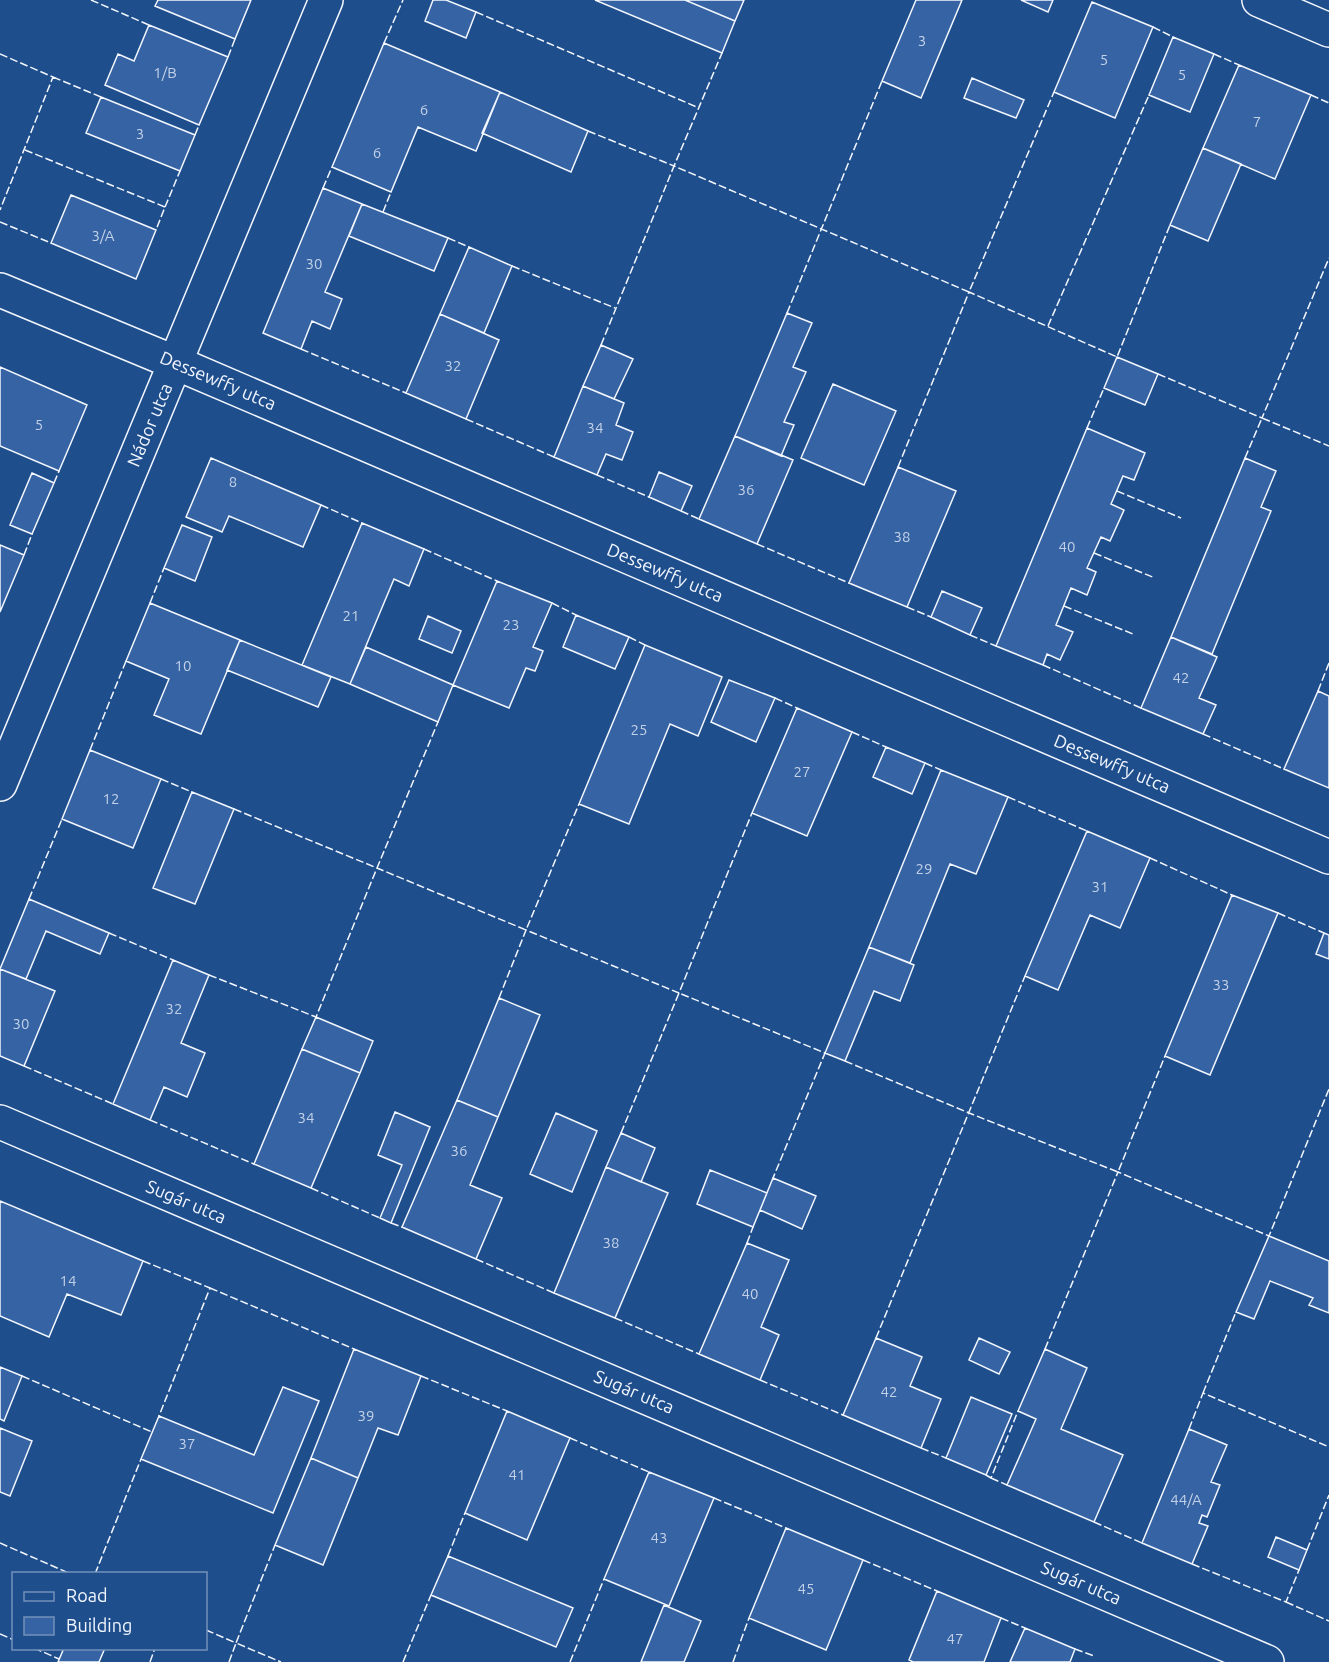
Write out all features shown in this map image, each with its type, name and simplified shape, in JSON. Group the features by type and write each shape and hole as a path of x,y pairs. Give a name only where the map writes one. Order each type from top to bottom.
{"street":[{"name":"Nádor utca","path":"0,784 326,0"},
{"path":"1259,0 1329,30"},
{"name":"Dessewffy utca","path":"0,290 176,363 1329,857"},
{"name":"Sugár utca","path":"0,1122 1267,1662"}],"building":[{"path":"158,0 251,0 235,39 155,6"},
{"path":"433,0 446,0 476,12 466,38 425,21"},
{"path":"595,0 685,0 735,21 722,53"},
{"path":"685,0 744,0 735,21"},
{"path":"916,0 962,0 921,98 882,81"},
{"path":"1021,0 1053,0 1048,12"},
{"path":"1092,2 1153,27 1115,118 1054,92"},
{"path":"149,25 228,57 199,125 105,85 118,54 134,61"},
{"path":"1173,37 1214,54 1190,112 1149,95"},
{"path":"384,43 500,92 476,151 418,127 391,192 332,167"},
{"path":"1239,65 1311,95 1275,179 1203,148"},
{"path":"972,78 1024,100 1016,118 964,98"},
{"path":"500,92 588,131 571,172 482,133"},
{"path":"101,97 195,135 180,171 86,133"},
{"path":"1203,148 1241,164 1208,241 1170,225"},
{"path":"323,188 362,204 325,292 342,299 330,329 312,321 301,349 263,333"},
{"path":"71,195 156,230 136,279 51,243"},
{"path":"362,204 448,238 434,271 349,236"},
{"path":"469,247 512,266 484,333 440,314"},
{"path":"787,313 812,323 793,367 806,372 784,422 794,425 781,456 735,436"},
{"path":"440,314 499,340 466,419 406,393"},
{"path":"601,345 633,359 614,399 583,386"},
{"path":"1117,357 1158,374 1145,405 1104,388"},
{"path":"0,367 87,405 59,471 0,446"},
{"path":"833,384 896,411 864,485 801,458"},
{"path":"583,386 624,403 616,425 633,432 622,460 606,454 597,475 554,457"},
{"path":"1087,428 1145,453 1134,480 1123,476 1111,504 1124,510 1110,541 1101,537 1087,568 1096,572 1087,595 1071,588 1056,625 1073,632 1060,660 1047,654 1043,665 996,646"},
{"path":"735,436 793,460 757,544 699,519"},
{"path":"211,458 321,505 303,547 229,516 222,532 186,517"},
{"path":"1245,458 1276,471 1261,507 1271,511 1212,654 1171,637"},
{"path":"898,467 956,491 907,607 849,583"},
{"path":"659,472 692,486 681,511 649,497"},
{"path":"32,473 54,483 32,534 10,525"},
{"path":"362,523 424,549 409,586 394,579 350,684 302,665"},
{"path":"182,525 212,537 195,581 164,568"},
{"path":"0,545 24,555 0,612"},
{"path":"497,581 552,603 533,647 543,651 535,671 526,668 509,708 453,685"},
{"path":"942,591 982,608 970,635 931,617"},
{"path":"150,603 240,640 201,734 154,715 169,679 126,661"},
{"path":"576,615 629,637 615,669 563,647"},
{"path":"428,616 461,631 452,653 419,639"},
{"path":"1171,637 1217,657 1199,698 1216,705 1203,734 1141,708"},
{"path":"240,640 331,677 318,707 227,670"},
{"path":"645,645 722,677 698,736 670,724 629,824 579,804"},
{"path":"366,647 453,685 438,722 350,684"},
{"path":"729,680 775,698 756,742 711,722"},
{"path":"1318,691 1329,696 1329,788 1284,769"},
{"path":"797,708 852,732 807,836 752,813"},
{"path":"886,747 925,763 912,794 873,777"},
{"path":"90,750 161,779 133,848 62,819"},
{"path":"941,770 1008,797 976,874 950,864 910,963 869,947"},
{"path":"192,792 234,809 195,904 153,888"},
{"path":"1087,831 1150,858 1120,928 1090,915 1058,990 1025,976"},
{"path":"1232,895 1278,913 1210,1075 1165,1056"},
{"path":"29,899 109,933 100,954 46,931 26,979 0,969"},
{"path":"1324,933 1329,935 1329,959 1316,954"},
{"path":"869,947 914,965 900,1001 874,991 845,1061 825,1053"},
{"path":"173,960 209,975 181,1043 205,1053 187,1097 164,1087 150,1120 113,1104"},
{"path":"0,969 55,991 24,1066 0,1056"},
{"path":"499,998 540,1015 498,1117 457,1100"},
{"path":"316,1017 373,1041 360,1073 302,1049"},
{"path":"302,1049 360,1073 311,1188 254,1164"},
{"path":"457,1100 498,1117 470,1185 502,1198 476,1259 402,1227"},
{"path":"395,1112 430,1127 391,1223 380,1218 402,1165 378,1155"},
{"path":"556,1113 597,1131 572,1192 530,1174"},
{"path":"621,1133 655,1148 641,1182 606,1167"},
{"path":"606,1167 668,1193 615,1318 554,1293"},
{"path":"710,1170 767,1193 753,1227 697,1204"},
{"path":"773,1178 816,1196 802,1229 760,1210"},
{"path":"0,1201 143,1261 121,1315 67,1294 49,1337 0,1316"},
{"path":"1269,1236 1329,1261 1329,1313 1309,1305 1313,1298 1270,1281 1254,1319 1236,1312"},
{"path":"747,1243 789,1260 761,1327 779,1335 760,1380 699,1354"},
{"path":"876,1338 922,1357 910,1386 941,1399 921,1448 843,1415"},
{"path":"979,1338 1010,1352 999,1374 969,1360"},
{"path":"354,1349 421,1376 398,1435 378,1428 358,1478 311,1458"},
{"path":"1045,1349 1087,1368 1061,1429 1123,1455 1094,1522 1007,1485 1036,1419 1018,1411"},
{"path":"0,1367 22,1376 4,1421 0,1419"},
{"path":"283,1387 319,1401 273,1513 141,1459 159,1416 254,1455"},
{"path":"971,1397 1012,1414 986,1475 946,1458"},
{"path":"507,1411 570,1438 527,1540 465,1513"},
{"path":"0,1428 32,1441 10,1496 0,1492"},
{"path":"1189,1429 1227,1445 1211,1482 1220,1485 1207,1517 1202,1515 1199,1523 1208,1526 1192,1564 1142,1543"},
{"path":"311,1458 358,1478 323,1565 275,1545"},
{"path":"649,1472 714,1498 669,1606 604,1579"},
{"path":"786,1528 863,1560 826,1650 749,1618"},
{"path":"1276,1537 1307,1550 1299,1570 1268,1557"},
{"path":"448,1556 573,1608 556,1647 431,1595"},
{"path":"937,1591 1001,1618 984,1662 913,1662 909,1660"},
{"path":"664,1605 701,1621 684,1662 641,1662"},
{"path":"1025,1628 1075,1649 1070,1662 1010,1662"},
{"path":"63,1650 104,1650 99,1662 58,1662"}],"fence":[{"path":"91,0 149,25"},
{"path":"384,43 403,0"},
{"path":"476,12 699,108"},
{"path":"1153,27 1173,37"},
{"path":"228,57 235,39"},
{"path":"588,131 674,166 722,53"},
{"path":"0,54 53,77 0,210"},
{"path":"1214,54 1239,65"},
{"path":"53,77 101,97"},
{"path":"787,313 882,81"},
{"path":"601,345 674,166 969,292 1054,92"},
{"path":"1048,326 1149,95"},
{"path":"1311,95 1329,103"},
{"path":"195,135 199,125"},
{"path":"25,150 165,207 156,230"},
{"path":"323,188 332,167"},
{"path":"165,207 180,171"},
{"path":"383,212 391,192"},
{"path":"0,222 51,243"},
{"path":"898,467 969,292 1117,357 1170,225"},
{"path":"448,238 469,247"},
{"path":"1158,374 1262,418 1329,258"},
{"path":"512,266 615,308"},
{"path":"301,349 406,393"},
{"path":"1087,428 1104,388"},
{"path":"1245,458 1262,418 1329,446"},
{"path":"466,419 554,457"},
{"path":"54,483 59,471"},
{"path":"597,475 649,497"},
{"path":"1117,491 1181,518"},
{"path":"321,505 362,523"},
{"path":"681,511 699,519"},
{"path":"24,555 32,534"},
{"path":"757,544 849,583"},
{"path":"424,549 497,581"},
{"path":"1094,553 1155,578"},
{"path":"150,603 164,568"},
{"path":"552,603 576,615"},
{"path":"1064,606 1133,634"},
{"path":"907,607 931,617"},
{"path":"970,635 996,646"},
{"path":"629,637 645,645"},
{"path":"90,750 126,661"},
{"path":"1318,691 1329,663"},
{"path":"1043,665 1141,708"},
{"path":"775,698 797,708"},
{"path":"234,809 377,868 438,722"},
{"path":"852,732 886,747"},
{"path":"1203,734 1284,769"},
{"path":"925,763 941,770"},
{"path":"161,779 192,792"},
{"path":"1008,797 1087,831"},
{"path":"209,975 316,1017 377,868 526,930 579,804"},
{"path":"499,998 526,930 679,993 752,813"},
{"path":"29,899 62,819"},
{"path":"1150,858 1232,895"},
{"path":"1278,913 1324,933"},
{"path":"109,933 173,960"},
{"path":"876,1338 1025,976"},
{"path":"621,1133 679,993 825,1053 773,1178"},
{"path":"845,1061 1118,1172 1165,1056"},
{"path":"24,1066 113,1104"},
{"path":"1045,1349 1118,1172 1269,1236 1329,1089"},
{"path":"150,1120 254,1164"},
{"path":"311,1188 380,1218"},
{"path":"391,1223 402,1227"},
{"path":"747,1243 753,1227"},
{"path":"476,1259 554,1293"},
{"path":"143,1261 210,1288 159,1416"},
{"path":"210,1288 354,1349"},
{"path":"1203,1393 1236,1312"},
{"path":"615,1318 699,1354"},
{"path":"22,1376 152,1432"},
{"path":"421,1376 507,1411"},
{"path":"760,1380 843,1415"},
{"path":"1189,1429 1203,1393 1329,1447"},
{"path":"986,1475 991,1478 1018,1411"},
{"path":"570,1438 649,1472"},
{"path":"921,1448 946,1458"},
{"path":"96,1572 141,1459"},
{"path":"991,1478 1007,1485"},
{"path":"1307,1550 1329,1495"},
{"path":"714,1498 786,1528"},
{"path":"448,1556 465,1513"},
{"path":"1094,1522 1142,1543"},
{"path":"0,1543 66,1572"},
{"path":"207,1630 236,1643 275,1545"},
{"path":"863,1560 937,1591"},
{"path":"1192,1564 1286,1602 1299,1570"},
{"path":"570,1662 604,1579"},
{"path":"403,1662 431,1595"},
{"path":"1286,1602 1329,1621"},
{"path":"733,1662 749,1618"},
{"path":"1001,1618 1025,1628"},
{"path":"0,1634 12,1639"},
{"path":"229,1662 236,1643 281,1662"},
{"path":"1075,1649 1094,1656"},
{"path":"39,1650 59,1659"},
{"path":"150,1662 154,1650"}]}
